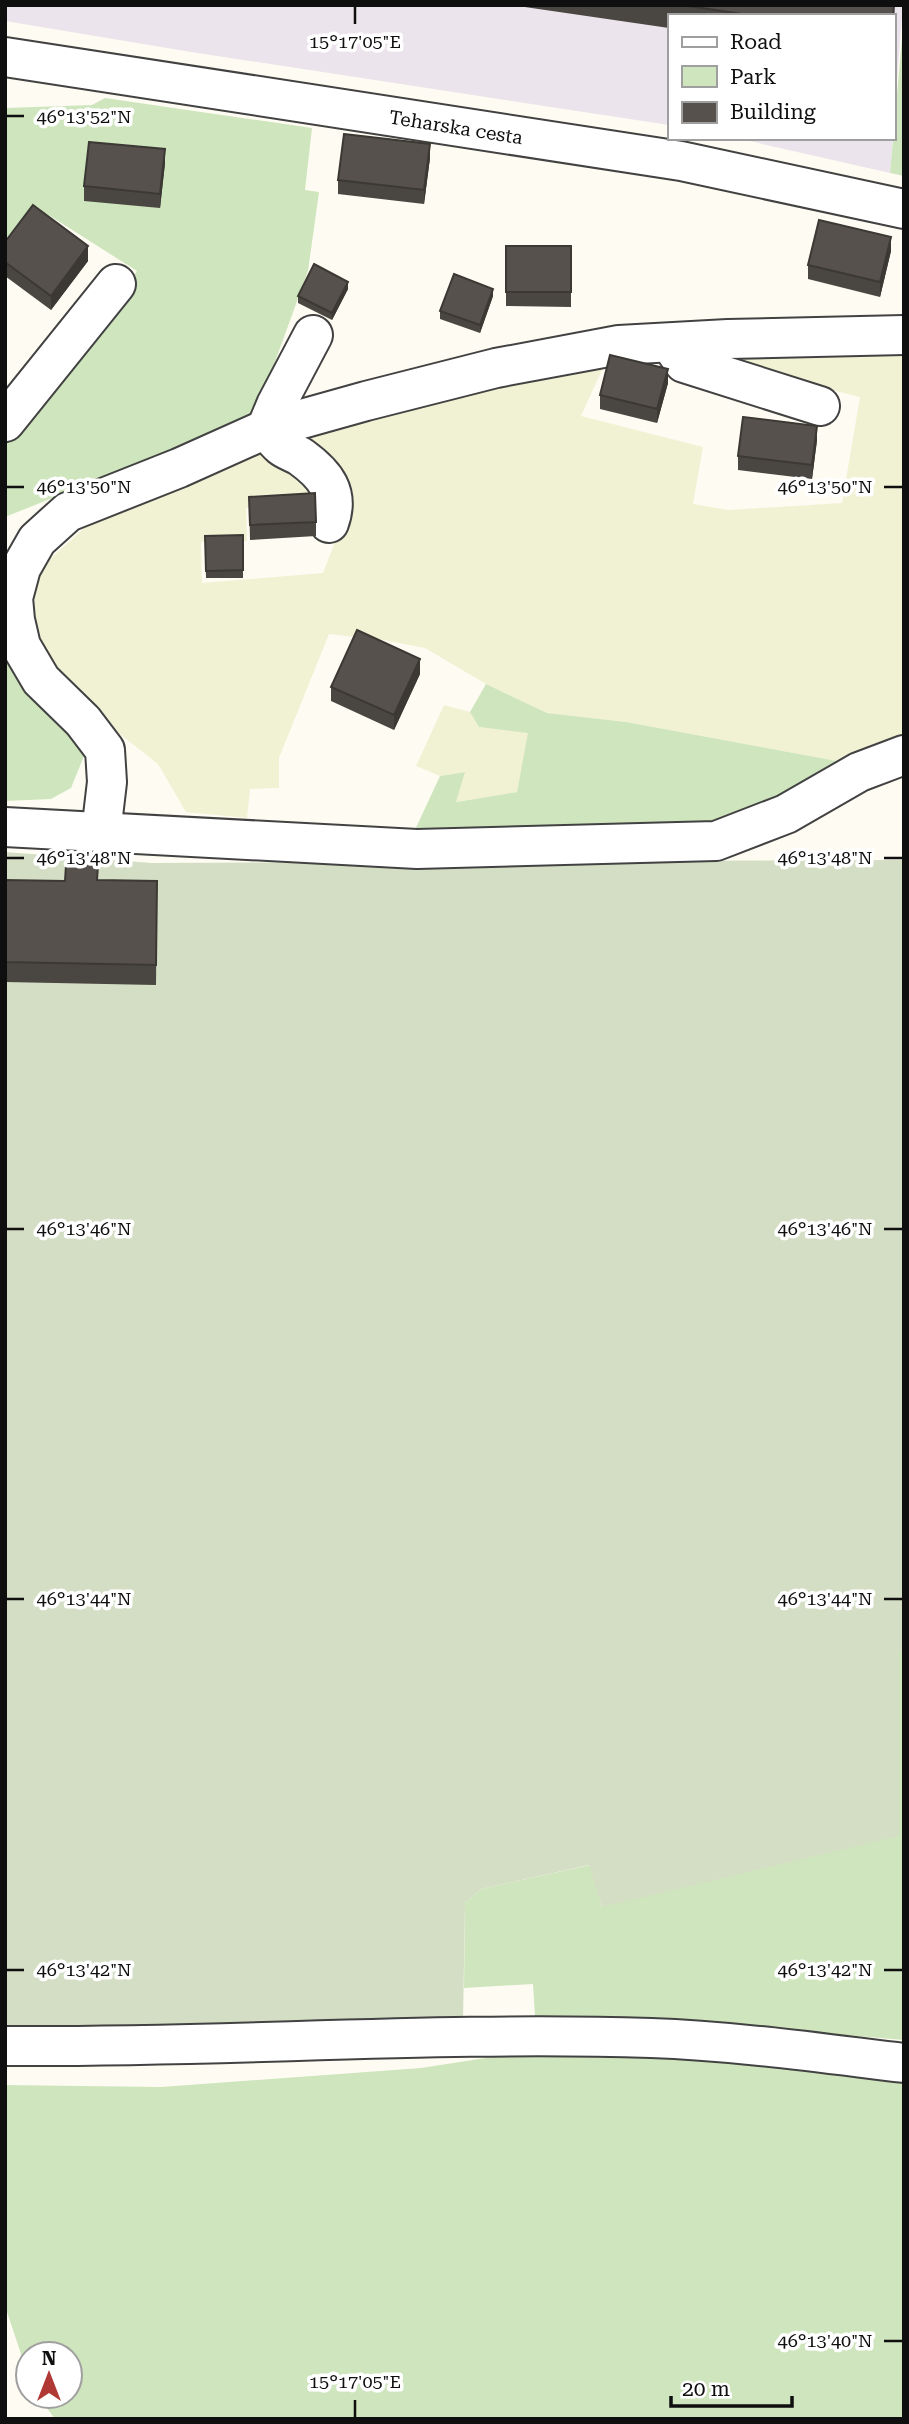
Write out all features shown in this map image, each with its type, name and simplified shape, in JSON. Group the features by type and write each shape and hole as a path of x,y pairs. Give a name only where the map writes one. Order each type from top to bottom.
{"street":[{"name":"Teharska cesta","path":"5,57 681,161 904,209"},
{"path":"5,422 116,284"},
{"path":"267,429 276,405 313,335"},
{"path":"5,533 68,512 179,468 267,429 496,368 619,345 904,335"},
{"path":"670,343 684,363 820,406"},
{"path":"267,429 281,446 301,457 323,476 334,495 330,523"},
{"path":"68,512 37,540 22,568 13,598 15,620 21,646 41,680 83,721 105,750 107,782 101,833"},
{"path":"5,827 416,849 716,841 786,814 859,772 904,755"},
{"path":"5,2046 652,2038 904,2063"}],"shaded area":[{"path":"5,5 903,5 895,106 895,14 668,14 668,125 5,21"},
{"path":"745,140 893,140 890,173"}],"green space":[{"path":"904,15 904,176 890,173"},
{"path":"105,98 312,128 305,190 319,192 308,271 255,417 5,517 5,444 137,271 36,207 5,245 5,108 92,105"},
{"path":"904,348 904,744 853,764 626,722 547,713 486,684 425,648 329,634 279,758 279,788 250,789 247,818 186,812 158,764 84,706 28,634 31,588 47,562 83,529 106,515 230,461 266,453 294,465 328,503 246,508 247,541 201,542 202,583 323,573 347,511 289,439 370,415 606,361 581,416 703,447 693,504 728,510 842,503 860,397 732,365 714,357"},
{"path":"5,660 72,730 84,756 71,788 51,799 5,801"},
{"path":"486,684 547,713 626,722 853,764 715,824 414,832 440,776 465,772 456,802 517,792 528,733 479,727 470,712"},
{"path":"444,705 470,712 479,727 529,732 517,792 455,802 464,772 440,776 416,766"},
{"path":"5,852 152,863 904,860 904,1650 899,1650 899,1836 602,1907 589,1865 481,1889 465,1903 463,2023 5,2031"},
{"path":"904,1626 904,2040 658,2019 535,2016 533,1984 464,1988 465,1903 481,1889 590,1865 602,1907 872,1711"},
{"path":"525,2052 653,2054 904,2077 904,2419 55,2419 48,2410 84,2410 84,2340 16,2340 5,2306 5,2085 161,2087 421,2068"}],"building":[{"path":"682,5 894,5 893,14 742,14"},
{"path":"344,134 430,144 424,190 338,180"},
{"path":"89,142 165,149 160,194 84,186"},
{"path":"33,205 88,246 51,296 5,262 5,242"},
{"path":"819,220 891,237 880,282 808,265"},
{"path":"506,246 571,246 571,292 506,292"},
{"path":"314,264 348,282 332,313 298,296"},
{"path":"454,274 493,289 480,325 440,311"},
{"path":"610,355 668,369 657,409 600,395"},
{"path":"743,417 817,426 812,465 738,456"},
{"path":"315,493 316,522 250,525 249,497"},
{"path":"243,535 243,570 206,571 205,536"},
{"path":"357,630 420,659 394,715 331,687"},
{"path":"66,865 98,865 97,880 157,881 156,965 5,962 5,880 65,881"}]}
